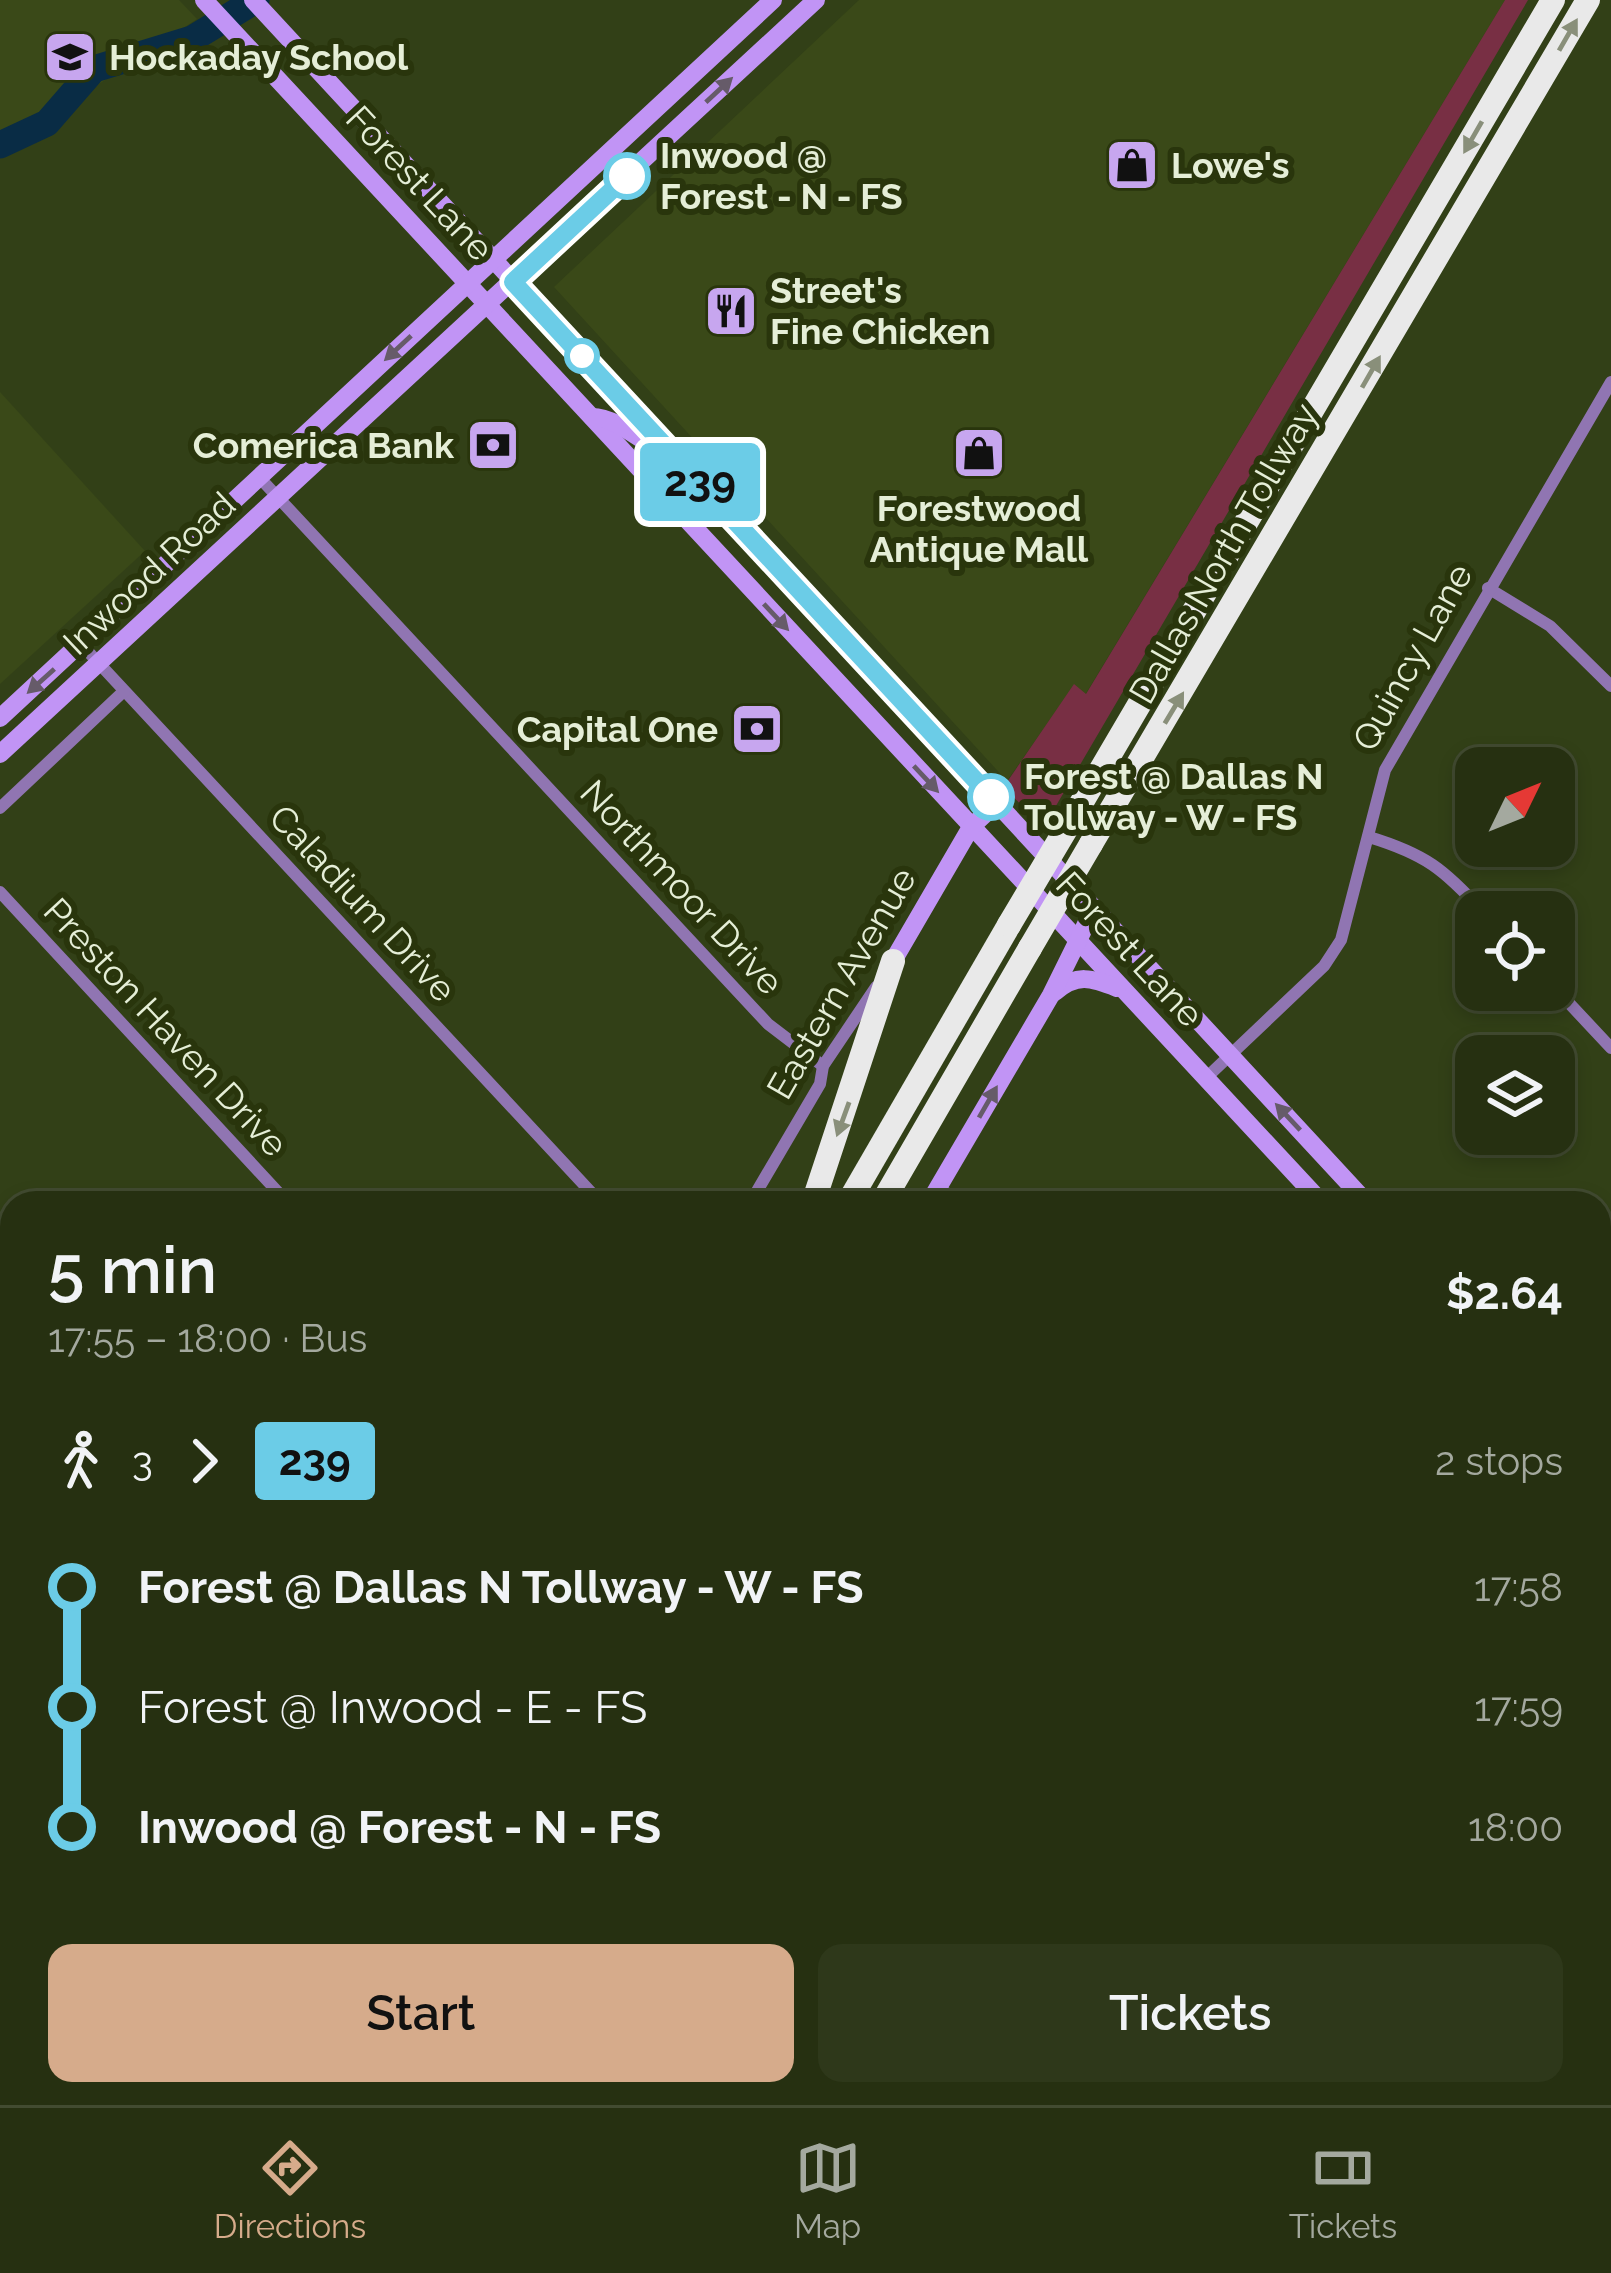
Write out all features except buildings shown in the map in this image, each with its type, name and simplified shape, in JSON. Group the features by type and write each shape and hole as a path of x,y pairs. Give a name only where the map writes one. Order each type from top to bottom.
{"highway":[{"name":"Dallas North Tollway","path":"855,1191 1553,0"},
{"name":"Dallas North Tollway","path":"889,1191 1588,0"},
{"path":"817,1191 893,961"}],"main road":[{"name":"Forest Lane","path":"204,0 1311,1191"},
{"name":"Inwood Road","path":"0,718 772,0"},
{"name":"Inwood Road","path":"0,754 816,0"},
{"name":"Forest Lane","path":"258,6 1356,1191"},
{"path":"635,128 656,150"},
{"path":"592,417 606,417 646,448 680,461"},
{"path":"707,542 733,518"},
{"name":"Eastern Avenue","path":"893,961 971,827 997,803"},
{"path":"936,1191 1051,995 1094,908"},
{"path":"1051,995 1068,980 1088,977 1122,990"}],"street":[{"name":"Quincy Lane","path":"1206,1078 1324,966 1341,940 1385,770 1611,382"},
{"name":"Northmoor Drive","path":"260,477 768,1024 823,1066"},
{"path":"1488,588 1550,626 1611,686"},
{"name":"Caladium Drive","path":"81,644 590,1191"},
{"path":"0,808 124,691"},
{"path":"1369,837 1417,851 1444,869 1464,891"},
{"name":"Preston Haven Drive","path":"0,892 277,1191"},
{"name":"Eastern Avenue","path":"757,1191 820,1084 823,1066 893,961"},
{"path":"1575,1010 1611,1048"}],"shaded area":[{"name":"Hockaday School","path":"0,0 179,0 197,19 49,117 0,134"},
{"path":"859,0 1505,0 1085,695 1074,685 1007,781 554,287"},
{"path":"1505,0 1528,0 1043,828 1004,787 1074,684 1086,694"},
{"path":"0,392 145,551 0,684"}],"waterway":[{"path":"0,145 47,123 94,69 192,39 256,0"}],"bus line":[{"name":"239","path":"627,176 513,282 991,797"}],"place":[{"name":"Hockaday School","path":"70,57"},
{"name":"Lowe's","path":"1132,165"},
{"name":"Inwood @ Forest - N - FS","path":"627,176"},
{"name":"Street's Fine Chicken","path":"731,311"},
{"name":"Comerica Bank","path":"493,445"},
{"name":"Forestwood Antique Mall","path":"979,453"},
{"name":"Capital One","path":"757,729"},
{"name":"Forest @ Dallas N Tollway - W - FS","path":"991,797"}]}
